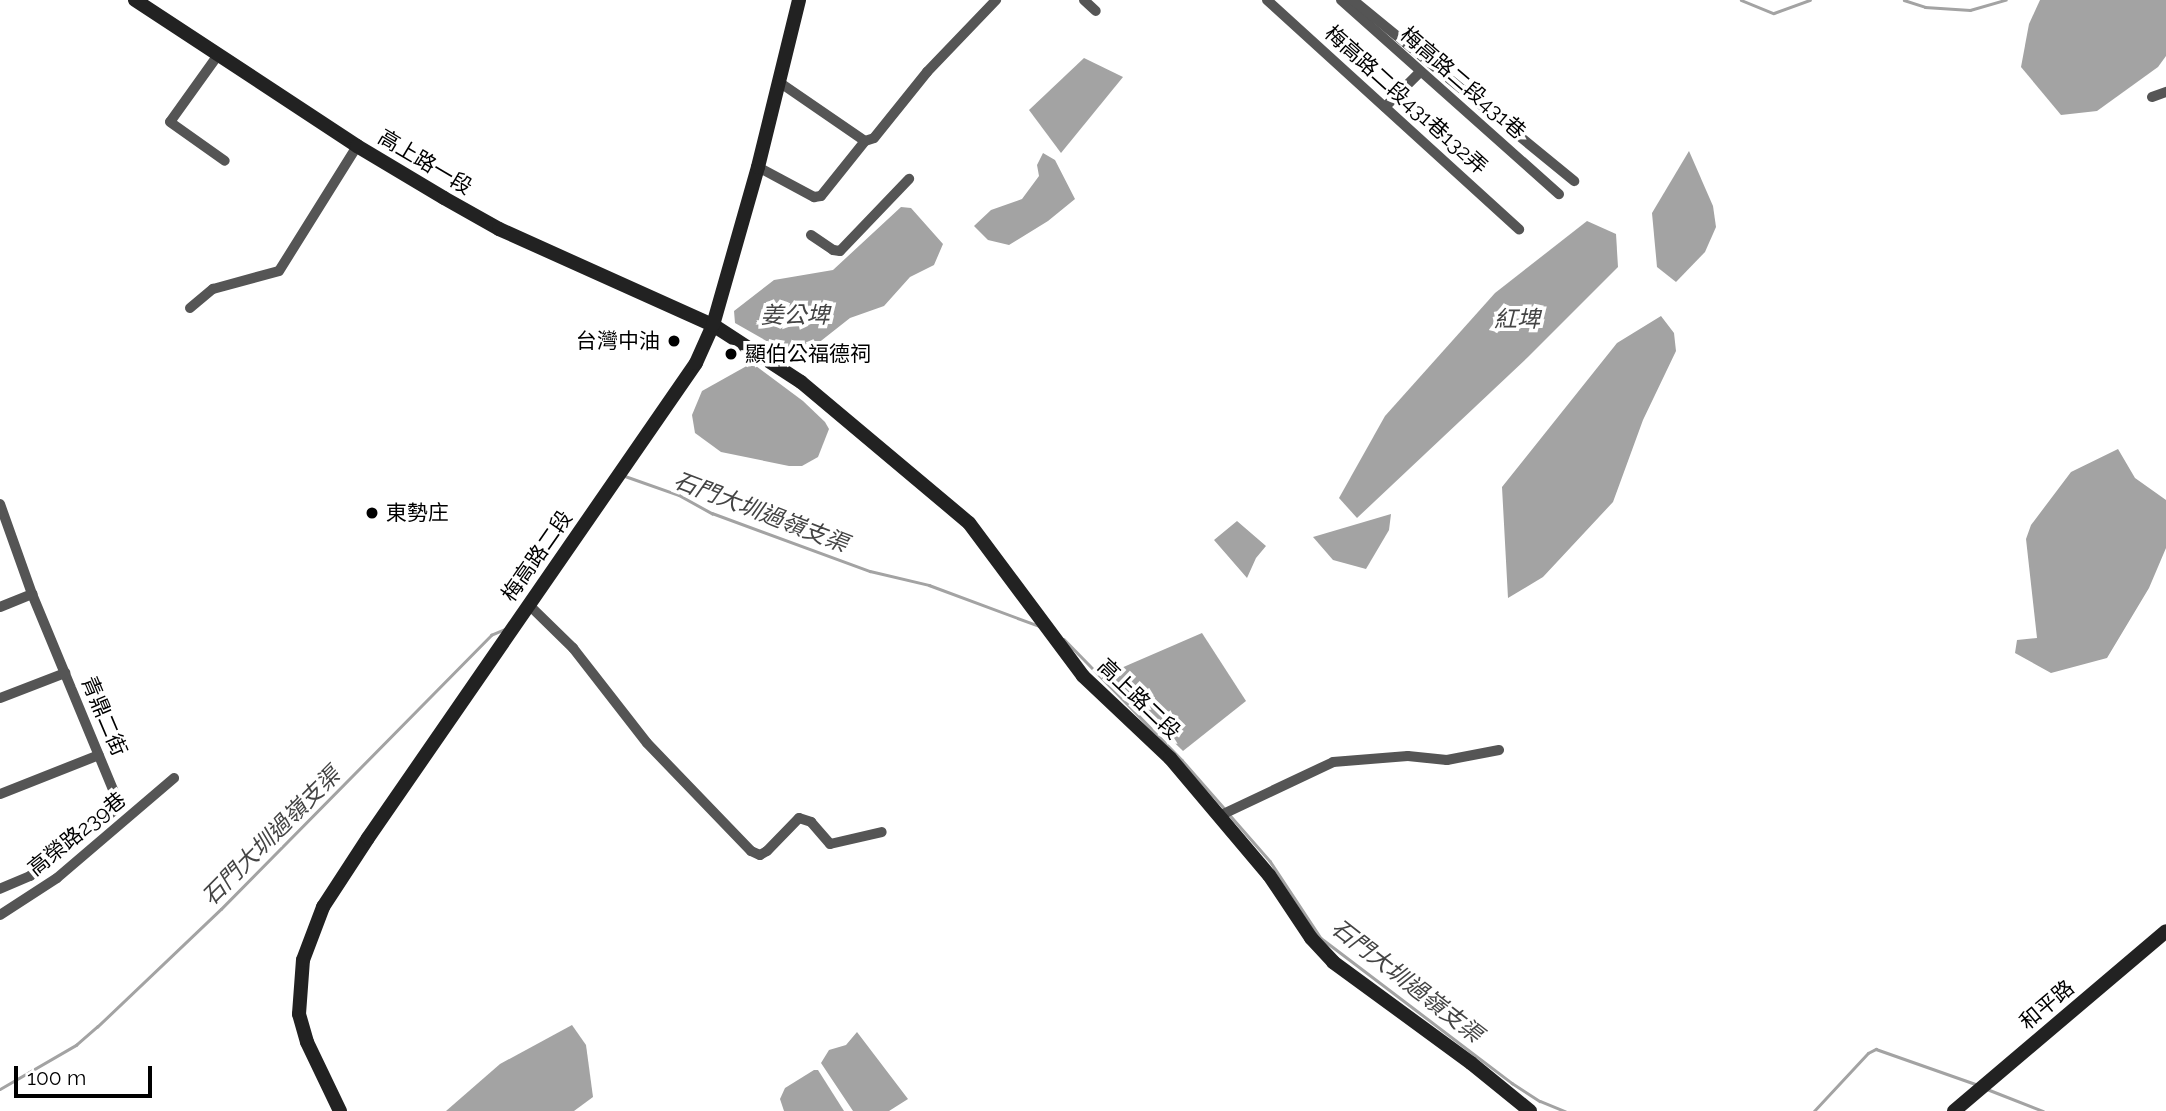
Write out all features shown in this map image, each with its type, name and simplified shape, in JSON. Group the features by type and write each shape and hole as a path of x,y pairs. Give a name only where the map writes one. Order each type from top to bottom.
{"street":[{"name":"高上路一段","path":"135,0 357,146 499,229 713,325"},
{"name":"梅高路二段","path":"340,1111 307,1042 299,1014 299,985 306,950 331,895 516,624 532,608 696,363 713,325 758,167 799,0"},
{"path":"758,167 814,197 821,196 865,141 874,138 928,72 996,0"},
{"path":"1084,0 1096,11"},
{"name":"梅高路二段431巷132弄","path":"1267,0 1519,229"},
{"name":"梅高路二段431巷","path":"1341,0 1559,194"},
{"name":"梅高路二段431巷","path":"1353,0 1574,181"},
{"path":"218,55 170,122 225,161"},
{"path":"1385,107 1420,72"},
{"path":"779,82 865,141"},
{"path":"2152,97 2166,92"},
{"path":"190,308 213,289 279,271 357,146"},
{"path":"811,235 832,250 840,251 909,178"},
{"name":"高上路二段","path":"713,325 801,382 969,523 1083,676 1225,813 1311,938 1333,962 1471,1063 1530,1111"},
{"name":"青鼎二街","path":"0,504 32,594 120,806 30,876 0,889"},
{"path":"0,607 32,594"},
{"path":"532,608 573,648 648,743 751,851 760,855 767,851 799,818 811,822 830,844 882,832"},
{"path":"0,698 65,673"},
{"path":"1225,813 1334,762 1408,756 1447,760 1499,750"},
{"path":"0,794 99,755"},
{"name":"高榮路239巷","path":"0,915 57,878 174,778"},
{"name":"和平路","path":"1954,1111 2166,931"}],"water":[{"path":"2040,0 2166,0 2166,56 2158,67 2097,111 2061,115 2021,67 2029,24"},
{"path":"1084,58 1123,77 1061,153 1029,110"},
{"path":"1689,151 1713,206 1716,227 1705,252 1676,282 1657,267 1652,213"},
{"path":"1043,153 1055,160 1075,199 1048,221 1009,245 988,240 974,226 991,210 1022,199 1039,176 1037,165"},
{"name":"姜公埤","path":"901,207 911,208 943,244 934,265 910,277 884,306 850,318 798,359 735,323 734,311 774,280 833,270"},
{"name":"紅埤","path":"1587,221 1616,234 1618,267 1528,357 1357,518 1339,498 1385,416 1495,293"},
{"path":"1661,316 1674,333 1676,351 1643,420 1613,502 1543,577 1508,598 1502,487 1617,343"},
{"name":"姜公埤","path":"752,363 803,401 825,422 829,429 818,457 802,466 789,466 721,452 695,433 692,415 702,391"},
{"path":"2118,449 2135,478 2166,500 2166,548 2149,588 2107,658 2051,673 2015,653 2017,640 2037,638 2026,539 2031,525 2071,472"},
{"path":"1391,514 1389,530 1366,569 1333,560 1313,537"},
{"path":"1237,521 1266,546 1256,558 1247,578 1214,540"},
{"path":"1202,633 1246,701 1183,751 1105,675"},
{"path":"572,1025 586,1045 593,1097 574,1111 446,1111 500,1064"},
{"path":"857,1032 908,1099 889,1111 853,1111 821,1063 829,1050 846,1045"},
{"path":"818,1070 844,1111 784,1111 780,1099 785,1088"}],"waterway":[{"path":"1741,0 1774,13 1810,0"},
{"path":"1904,0 1925,7 1970,10 2006,0"},
{"name":"石門大圳過嶺支渠","path":"625,476 679,495 712,513 870,571 929,585 1039,626"},
{"name":"石門大圳過嶺支渠","path":"0,1089 76,1045 97,1027 221,909 491,635 505,629"},
{"name":"石門大圳過嶺支渠","path":"1064,639 1182,760 1225,809"},
{"name":"石門大圳過嶺支渠","path":"1229,814 1270,861 1321,938 1512,1083 1540,1101 1565,1111"},
{"name":"石門大圳過嶺支渠","path":"1814,1111 1868,1053 1876,1049 1978,1085"},
{"name":"石門大圳過嶺支渠","path":"1987,1089 2043,1111"}],"place":[{"name":"台灣中油","path":"674,341"},
{"name":"顯伯公福德祠","path":"731,354"},
{"name":"東勢庄","path":"372,513"}]}
